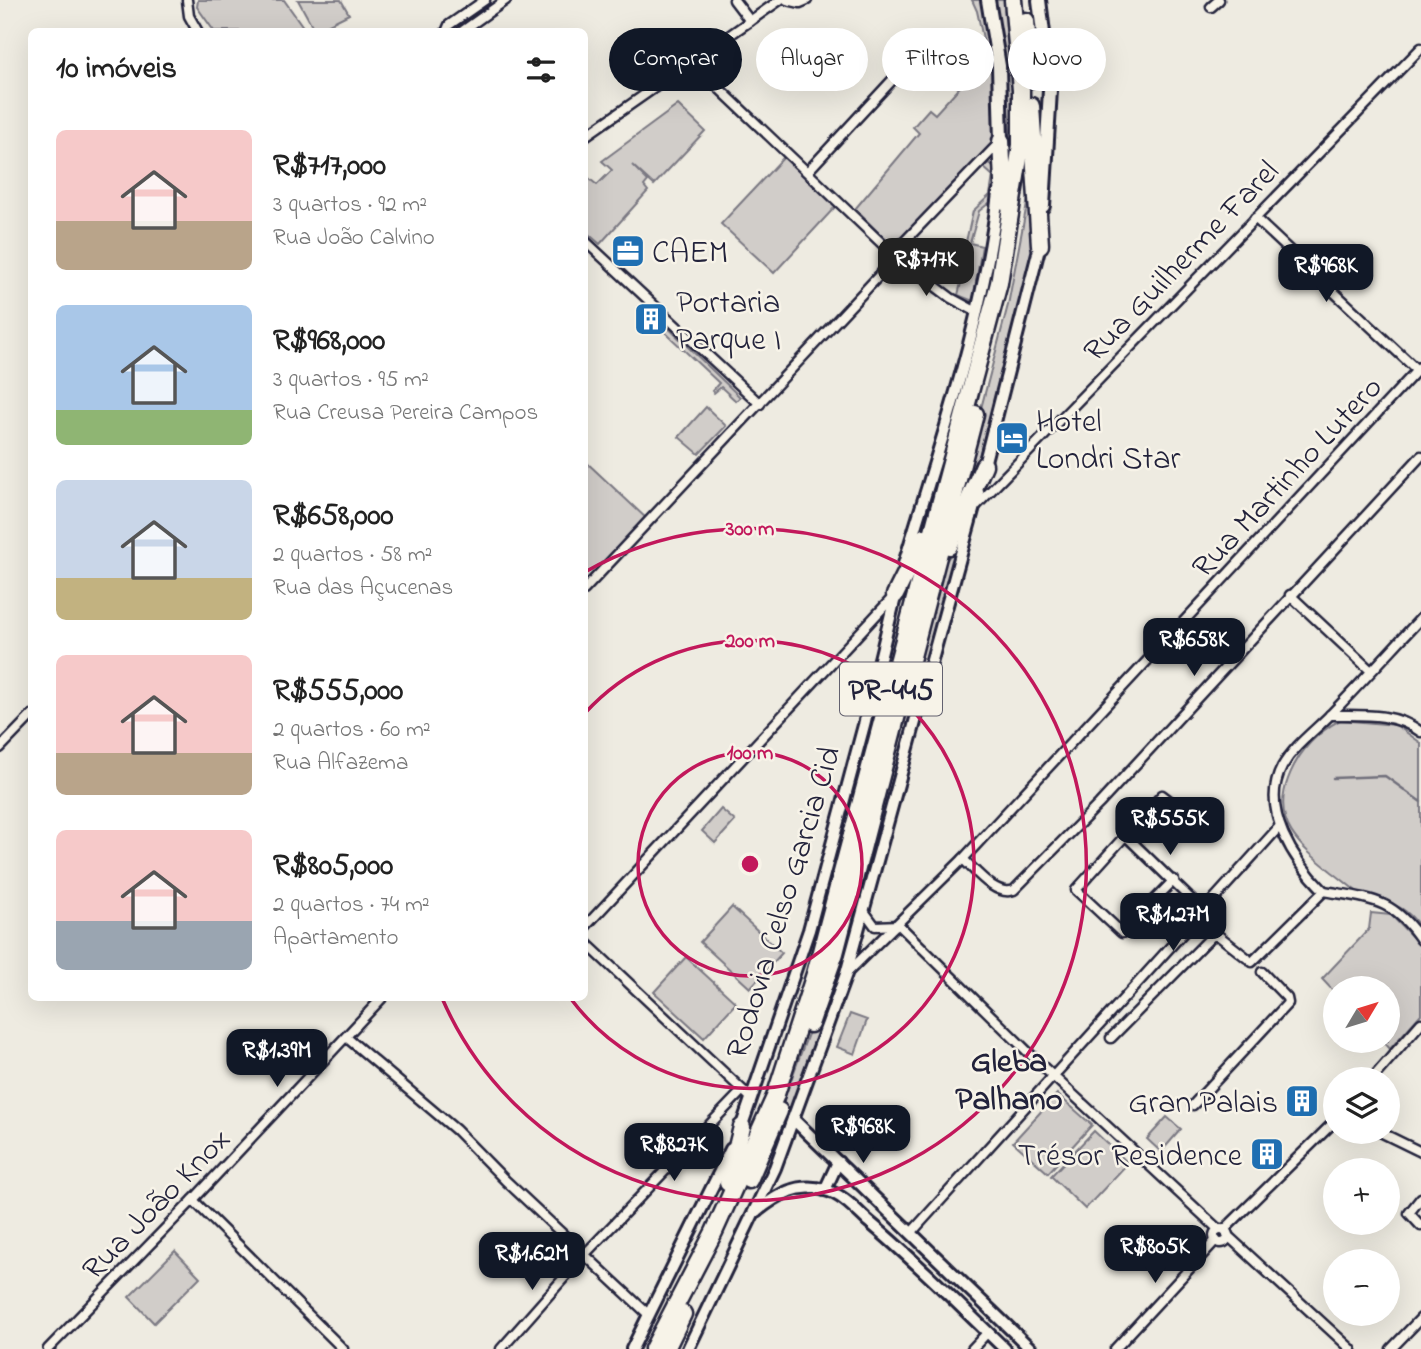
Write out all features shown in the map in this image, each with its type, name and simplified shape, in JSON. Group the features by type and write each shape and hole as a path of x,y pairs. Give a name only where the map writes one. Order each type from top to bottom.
{"highway":[{"name":"Rodovia Celso Garcia Cid","path":"653,1349 714,1233 775,1097 815,974 999,283 1020,145 1021,90 1013,0"},
{"name":"Rodovia Celso Garcia Cid","path":"666,1349 769,1140 835,953 998,327 1018,233 1031,106 1024,0"},
{"path":"1031,106 1040,245"},
{"path":"999,283 1005,188 1001,141"},
{"path":"932,580 984,465"},
{"path":"895,595 939,507"},
{"path":"714,1233 741,1127"}],"main road":[{"name":"Rodovia Celso Garcia Cid","path":"988,0 999,66 1001,141"},
{"name":"PR-445","path":"1039,0 1050,100 1040,245"}],"street":[{"path":"187,0 189,16 196,28"},
{"path":"448,28 485,0"},
{"path":"467,28 506,0"},
{"path":"734,0 750,21"},
{"path":"740,28 780,0"},
{"path":"787,0 806,1"},
{"path":"1211,7 1219,0"},
{"name":"Rua Guilherme Farel","path":"975,507 1421,48"},
{"path":"588,134 650,91"},
{"path":"722,91 895,256 951,298 975,311"},
{"path":"808,171 882,91"},
{"path":"588,586 760,404 895,256 904,242 1001,141"},
{"name":"Rodovia Celso Garcia Cid","path":"632,1349 741,1127 746,1095 808,930 864,725 895,595 975,311 997,208 1001,141"},
{"path":"1255,218 1419,368"},
{"path":"588,244 760,404"},
{"name":"PR-445","path":"688,1349 755,1213 846,974 975,507 1040,245"},
{"name":"Rua Martinho Lutero","path":"846,974 899,925 963,859 1419,368"},
{"path":"963,859 997,889 1006,892 1014,890 1099,804 1421,456"},
{"path":"588,924 895,595"},
{"path":"1290,595 1371,671"},
{"path":"1421,618 1300,743 1281,769 1276,792 1280,826 1295,856 1324,891 1381,903 1396,909 1421,940"},
{"path":"1330,715 1373,715 1408,722 1421,732"},
{"path":"0,748 28,719"},
{"path":"1174,880 1122,933 1076,889 1163,795 1192,818"},
{"path":"898,1246 1055,1077 1280,826"},
{"path":"1125,835 1202,910"},
{"path":"1249,960 1324,891"},
{"path":"864,911 875,926 899,925 1055,1077 1351,1349"},
{"path":"1111,1038 1212,936 1219,936 1249,960 1287,998 1288,1003 1193,1105"},
{"path":"501,1349 585,1254 746,1095 588,945"},
{"name":"Rua João Knox","path":"48,1349 193,1200 379,1001"},
{"path":"1382,1067 1421,1023"},
{"path":"346,1037 456,1130 649,1315"},
{"path":"793,1119 1031,1349"},
{"path":"1115,1349 1216,1240 1214,1234 1223,1231 1323,1133"},
{"path":"1400,1142 1421,1152"},
{"path":"825,1189 838,1162"},
{"path":"755,1213 781,1192 825,1189 842,1199 898,1246 1005,1349"},
{"path":"1421,1198 1409,1213 1421,1226"},
{"path":"193,1200 343,1349"},
{"path":"1391,1349 1421,1318"},
{"path":"972,1349 988,1333"}],"shaded area":[{"path":"198,0 284,0 304,28 212,28 197,7"},
{"path":"298,0 341,0 349,14 321,28 313,28"},
{"path":"972,0 981,0 989,28 981,28"},
{"path":"992,0 1006,0 1009,28 1008,91 1016,91 1017,99 1011,141 1000,34"},
{"path":"994,62 998,141 894,248 855,209 919,133 913,127 929,109 935,114 956,91 994,91"},
{"path":"678,105 705,131 654,185 632,165 648,181 644,186 648,191 600,244 588,234 588,178 597,185 612,170 602,161"},
{"path":"784,157 836,206 774,273 721,224"},
{"path":"990,163 997,174 993,200 979,211 970,243 982,246 973,301 958,295 963,275 959,272 973,211 990,195 993,176 983,167"},
{"path":"1030,188 1034,238 1028,275 971,487 944,550 1008,305"},
{"path":"657,317 740,397 736,401 721,387 714,393 712,391 719,383 653,321"},
{"path":"706,407 726,426 699,454 679,437"},
{"path":"588,464 647,519 588,580"},
{"path":"958,543 909,726 899,719 941,569"},
{"path":"1340,720 1396,725 1421,743 1421,928 1406,911 1372,900 1351,887 1300,843 1286,822 1284,795 1292,769 1309,744"},
{"path":"900,731 906,742 834,997 802,1082 799,1081 801,1083 772,1161 764,1170 758,1170 830,974"},
{"path":"721,809 735,821 715,843 702,831"},
{"path":"732,907 782,953 750,988 700,942"},
{"path":"1371,913 1391,915 1421,946 1421,1014 1400,1038 1400,976 1325,976 1369,929"},
{"path":"686,957 736,1003 704,1038 654,992"},
{"path":"850,1014 867,1020 855,1054 837,1047"},
{"path":"1057,1094 1092,1125 1048,1173 1013,1142"},
{"path":"1167,1117 1181,1129 1161,1152 1147,1139"},
{"path":"1094,1131 1128,1163 1085,1209 1051,1176"},
{"path":"175,1251 200,1277 154,1323 129,1297"}],"waterway":[{"path":"1333,778 1385,776 1421,802"}],"place":[{"name":"CAEM","path":"628,251"},
{"name":"Portaria Parque I","path":"651,319"},
{"name":"Hotel Londri Star","path":"1012,438"},
{"name":"Gran Palais","path":"1302,1101"},
{"name":"Trésor Residence","path":"1267,1154"}],"district":[{"name":"Gleba Palhano","path":"1009,1078"}]}
